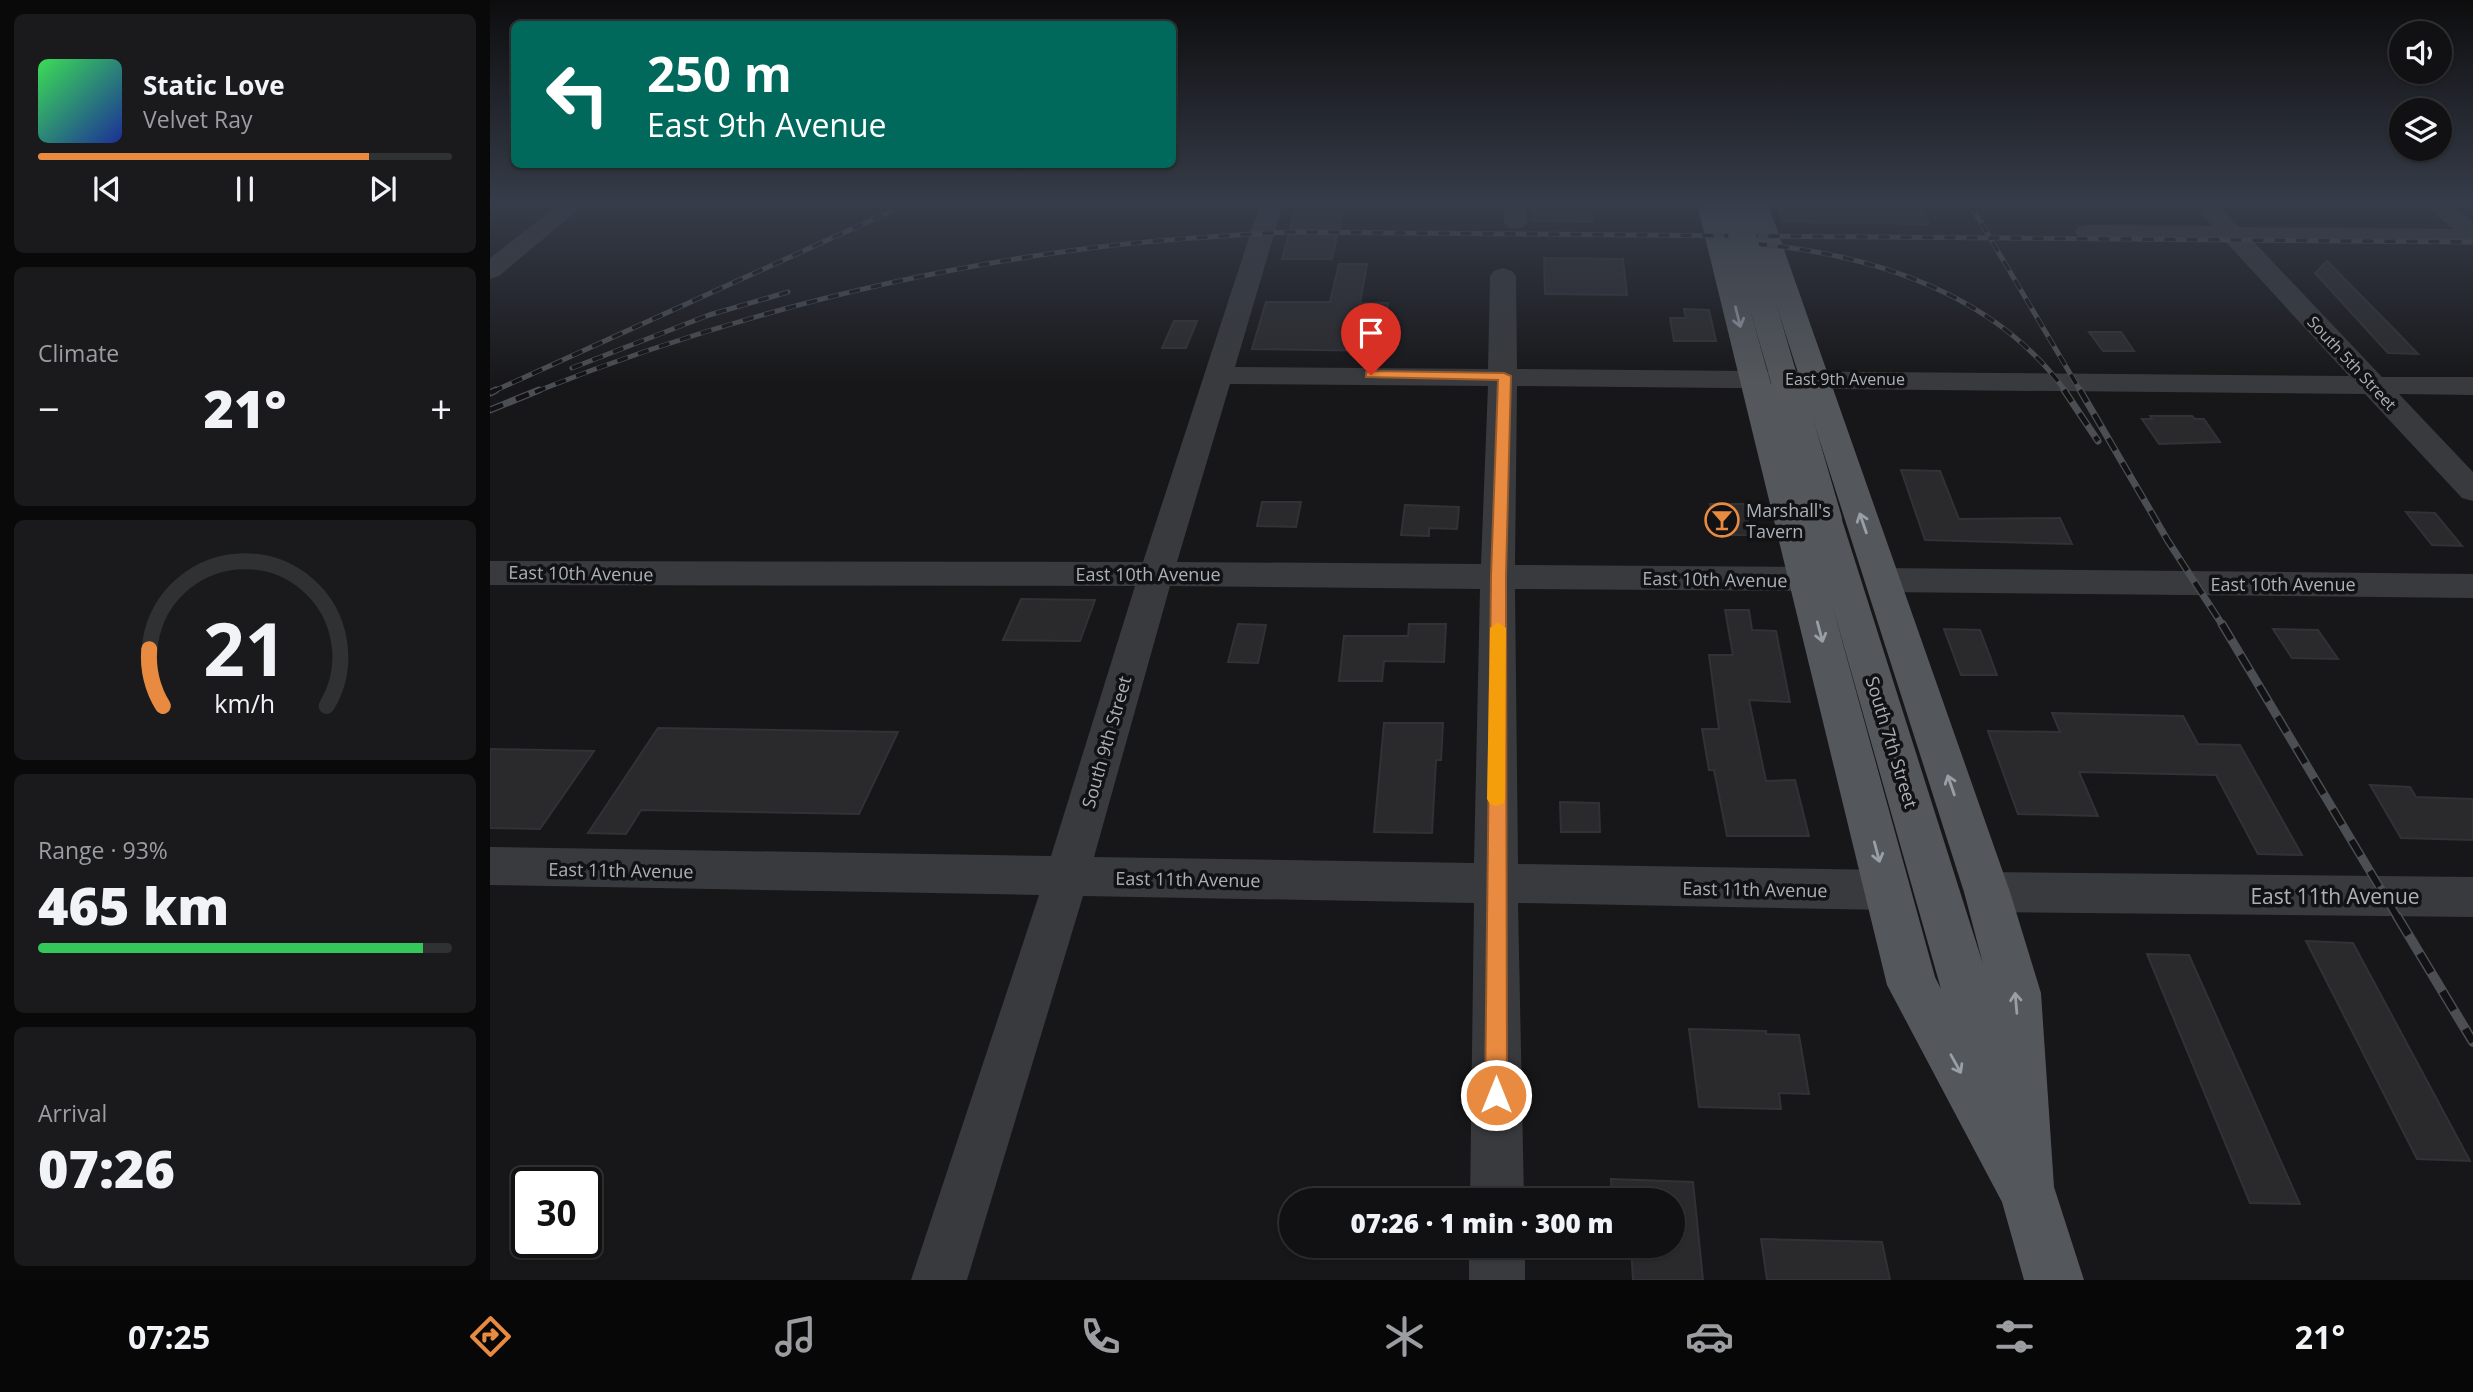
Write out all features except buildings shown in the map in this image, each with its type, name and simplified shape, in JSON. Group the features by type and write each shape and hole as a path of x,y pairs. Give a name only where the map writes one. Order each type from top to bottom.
{"main road":[{"path":"1724,264 1912,985 2028,1193"},
{"name":"South 7th Street","path":"1750,264 2054,1280"},
{"path":"1776,264 1987,892 2016,993 2028,1193"}],"street":[{"name":"South 9th Street","path":"939,1280 1067,876 1156,573 1252,264"},
{"name":"South 5th Street","path":"2259,264 2473,491"},
{"path":"1497,1188 1498,576 1504,376 1503,276"},
{"name":"East 9th Avenue","path":"1217,375 2473,386"},
{"name":"East 10th Avenue","path":"490,573 1156,573 1806,579"},
{"name":"East 10th Avenue","path":"1882,580 2473,586"},
{"name":"East 11th Avenue","path":"490,866 1886,890"},
{"name":"East 11th Avenue","path":"1987,892 2473,897"},
{"path":"1497,1258 1497,1280"}],"railway":[{"path":"492,392 775,264"},
{"path":"535,392 601,367 736,323 873,287 988,264"},
{"path":"1866,264 1928,285 1968,305 2004,329 2037,358 2066,392"},
{"path":"2005,264 2081,392"},
{"path":"572,368 709,315 788,292"},
{"path":"492,392 496,390"},
{"path":"490,410 539,390"},
{"path":"2064,390 2098,441"},
{"path":"2080,390 2168,541 2223,626"},
{"path":"2222,624 2398,918"},
{"path":"2397,916 2473,1042"}],"slow traffic":[{"path":"1496,799 1498,628"}],"place":[{"name":"Marshall's Tavern","path":"1722,520"}],"route":[{"path":"1371,375 1504,376 1498,576 1496,1095"}]}
